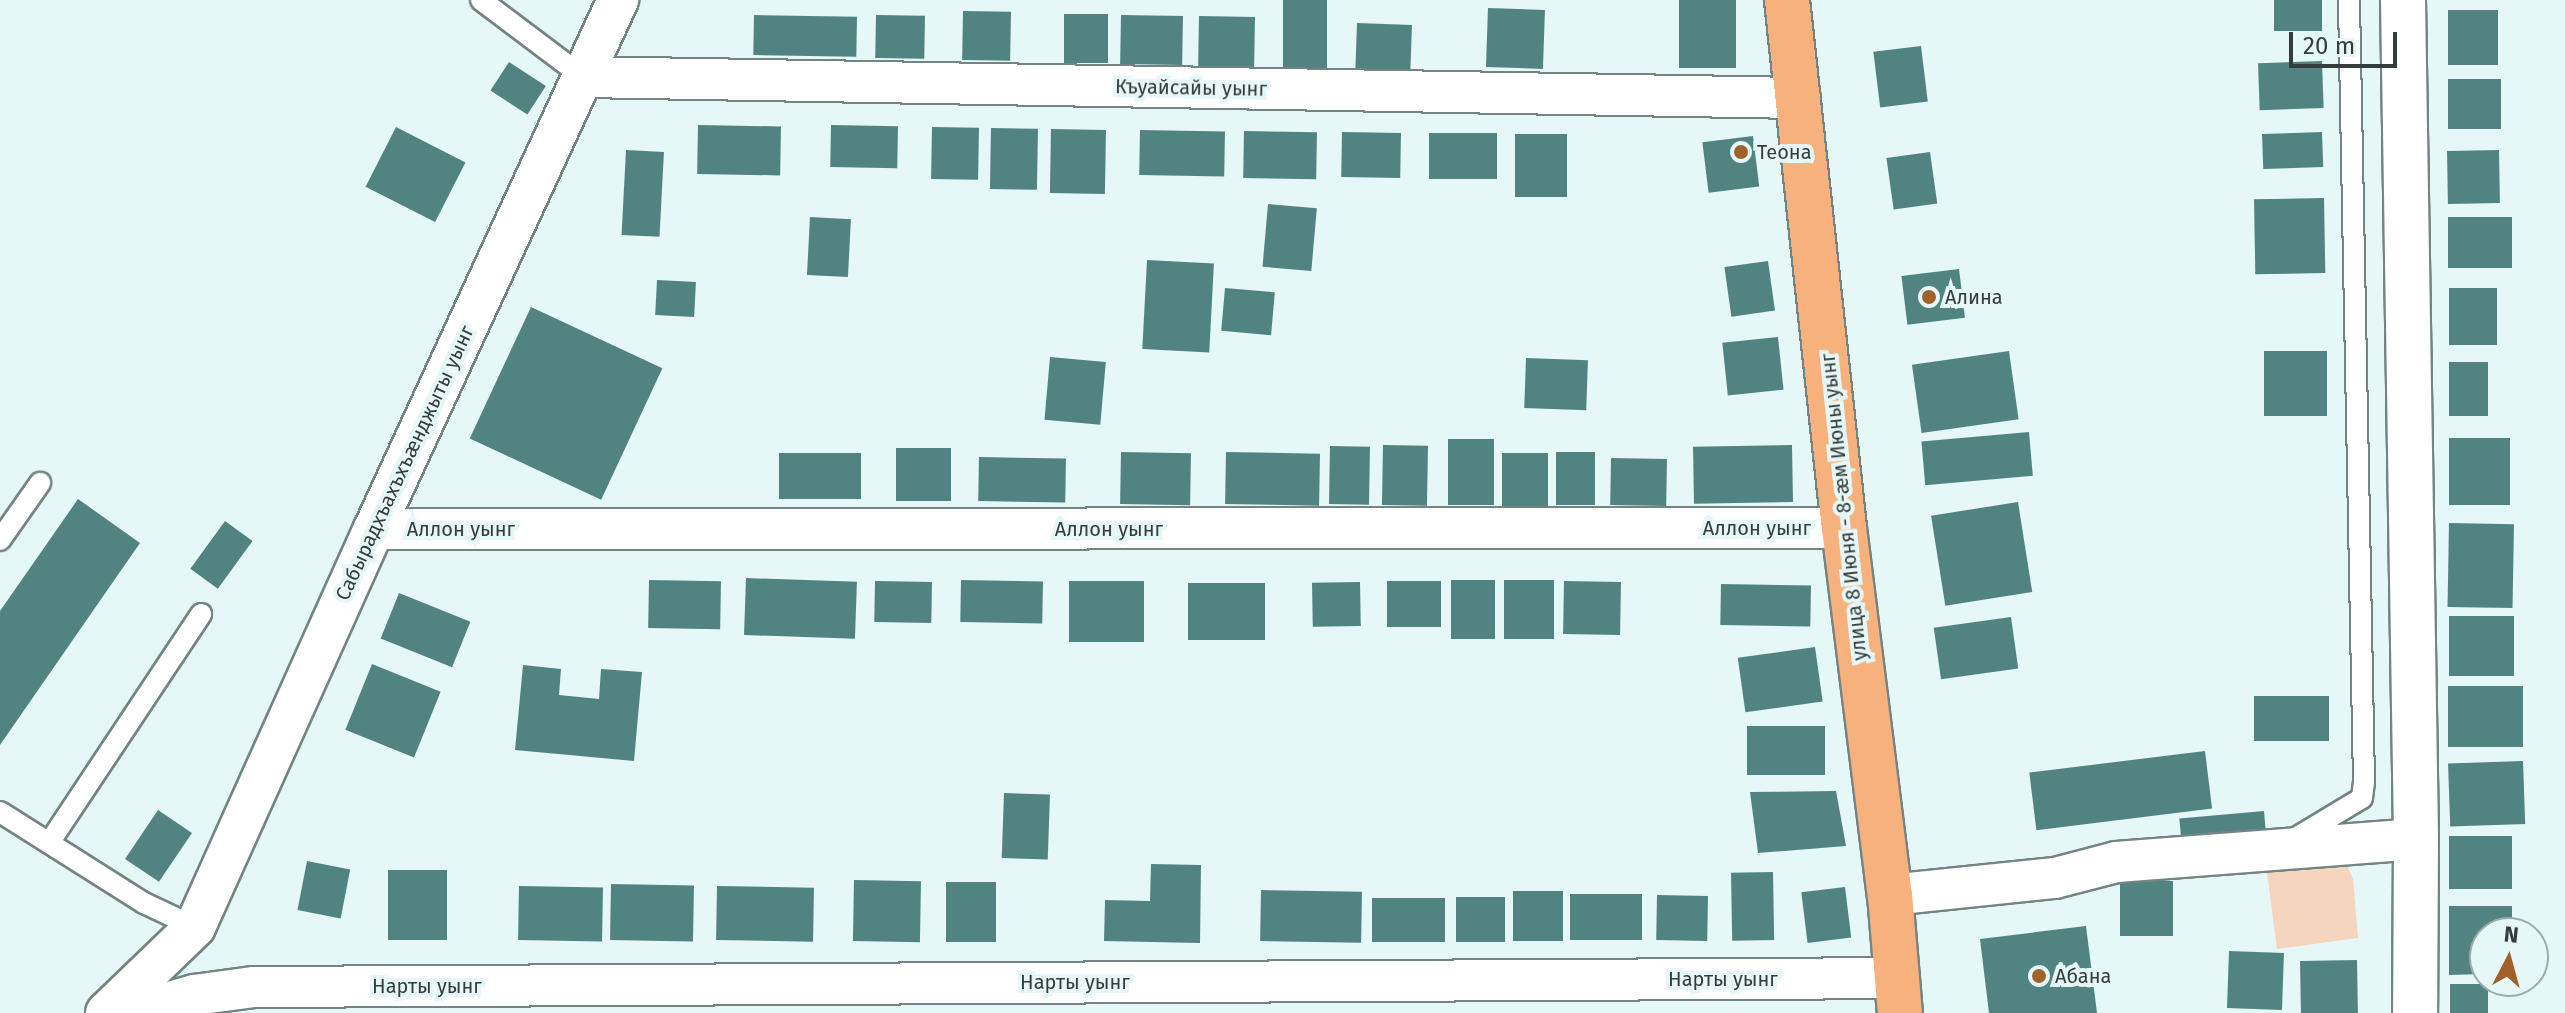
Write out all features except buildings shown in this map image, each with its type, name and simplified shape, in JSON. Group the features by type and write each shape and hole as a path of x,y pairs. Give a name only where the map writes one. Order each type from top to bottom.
{"highway":[{"name":"улица 8 Июня - 8-ӕм Июны уынг","path":"1787,0 1800,98 1844,528 1890,895 1898,996"}],"street":[{"name":"Сабырадхъахъхъæнджыты уынг","path":"195,927 618,0"},
{"path":"2403,0 2416,839 2415,1013"},
{"name":"Къуайсайы уынг","path":"583,77 1800,98"},
{"name":"Аллон уынг","path":"374,529 1844,528"},
{"path":"1890,895 2055,878 2117,862 2416,839"},
{"path":"132,1013 199,1007 195,927"},
{"path":"106,1013 195,927"},
{"name":"Нарты уынг","path":"199,1007 254,987 1898,996"}],"lane":[{"path":"481,0 583,77"},
{"path":"2277,849 2362,798 2364,782 2349,0"},
{"path":"0,540 40,483"},
{"path":"49,843 201,614"},
{"path":"0,812 144,903 195,927"}],"shaded area":[{"path":"2346,863 2353,879 2358,938 2277,949 2266,865"}],"place":[{"name":"Теона","path":"1741,152"},
{"name":"Алина","path":"1929,297"},
{"name":"Абана","path":"2039,976"}]}
